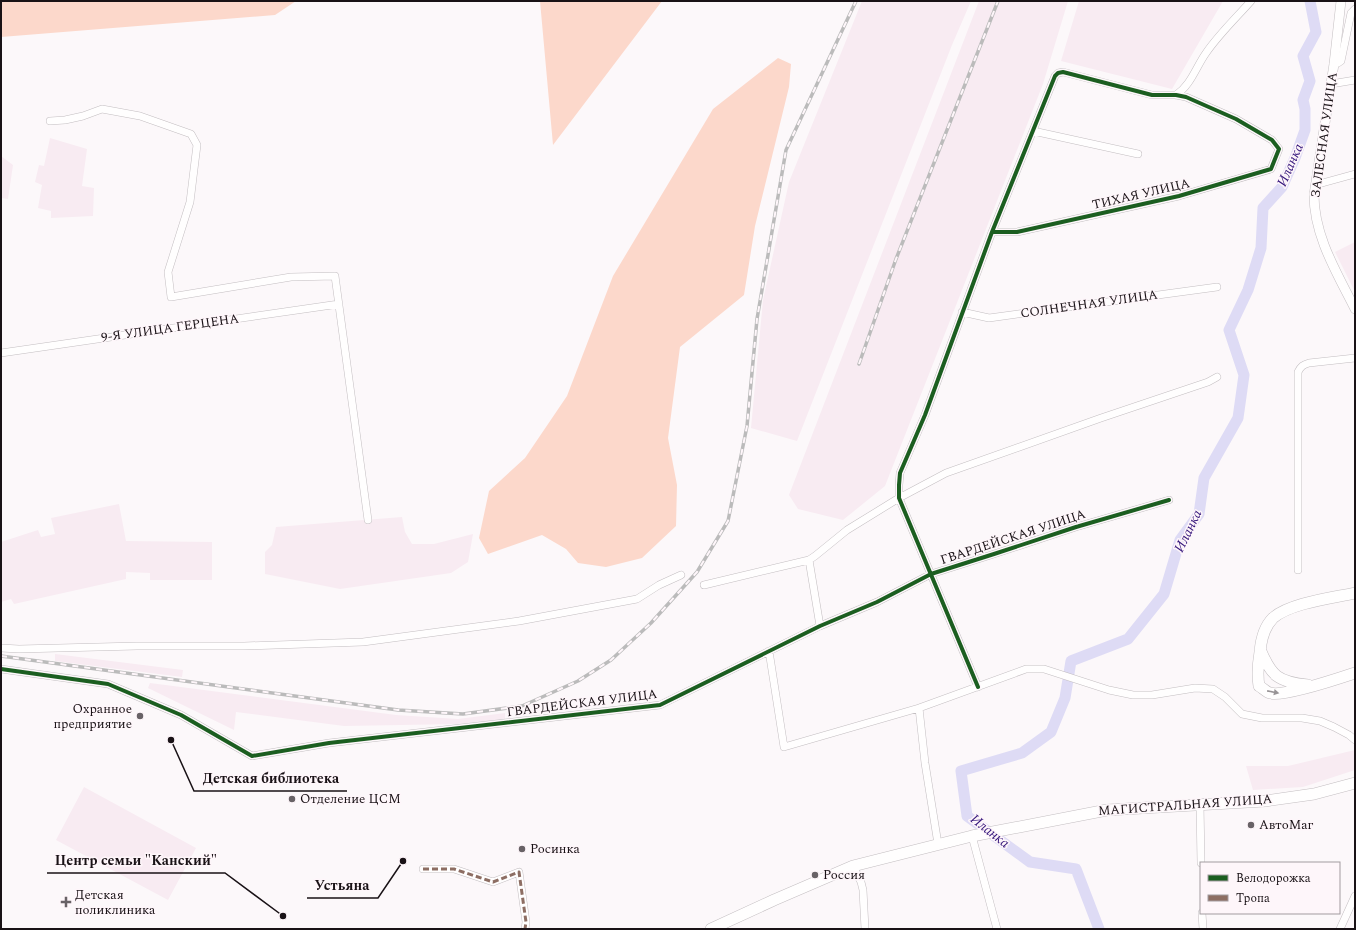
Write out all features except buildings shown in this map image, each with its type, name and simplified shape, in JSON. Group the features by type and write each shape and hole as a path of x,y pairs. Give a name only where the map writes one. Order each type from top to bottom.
{"main road":[{"path":"1355,593 1315,601 1288,609 1273,619 1262,638 1257,676 1260,686 1270,693 1281,693 1355,673"},
{"path":"1260,648 1265,662 1272,672 1281,679 1290,683 1314,685"},
{"name":"МАГИСТРАЛЬНАЯ УЛИЦА","path":"974,835 1107,810 1265,801 1307,795 1355,783"},
{"path":"711,929 853,866 974,835"}],"street":[{"path":"978,687 899,498 899,485 900,473 925,415 992,232 1055,76 1058,73 1063,72 1152,94 1176,95 1188,84 1206,53 1251,1"},
{"name":"ЗАЛЕСНАЯ УЛИЦА","path":"1341,1 1334,64 1315,185 1314,207 1318,228 1332,263 1355,309"},
{"path":"1334,64 1341,61 1351,13 1355,9"},
{"path":"1331,84 1355,80"},
{"name":"ТИХАЯ УЛИЦА","path":"992,232 1017,232 1179,196 1271,169 1279,149 1272,140 1236,119 1186,97 1176,95"},
{"path":"50,121 65,120 83,116 102,109 140,116 191,134 197,144 195,167 190,202 168,272 171,297 291,277 335,276 368,520"},
{"path":"1033,131 1138,154"},
{"path":"1315,185 1355,174"},
{"name":"СОЛНЕЧНАЯ УЛИЦА","path":"962,312 989,318 1217,287"},
{"name":"9-Я УЛИЦА ГЕРЦЕНА","path":"1,352 339,304"},
{"path":"1298,570 1298,372 1303,365 1308,363 1355,358"},
{"path":"704,585 809,560 847,530 899,498 946,473 1217,378"},
{"name":"ГВАРДЕЙСКАЯ УЛИЦА","path":"1,669 108,684 181,715 252,756 329,743 660,705 820,626 877,602 931,574 1076,527 1168,500"},
{"path":"809,560 820,626"},
{"path":"1,648 19,650 137,646 244,646 363,642 519,622 637,599 660,585 681,575"},
{"path":"769,651 784,747 919,708 1026,669 1044,669 1133,695 1152,695 1195,688 1213,689 1225,697 1242,714 1262,718 1302,718 1320,721 1349,735 1355,740"},
{"path":"919,708 925,763 938,844"},
{"path":"1200,804 1201,862"},
{"path":"974,835 997,929"},
{"path":"853,866 861,882 863,890 865,929"},
{"path":"423,869 454,869 493,882 519,872 526,922 525,929"},
{"path":"1340,929 1355,896"},
{"path":"1202,914 1202,929"}],"shaded area":[{"path":"1,1 296,1 275,15 1,37"},
{"path":"540,1 662,1 553,145"},
{"path":"862,1 971,1 952,45 797,441 751,428 763,300 789,182"},
{"path":"979,1 1068,1 1043,84 885,486 843,520 798,509 789,495"},
{"path":"1079,1 1223,1 1172,89 1061,61"},
{"path":"778,58 791,64 789,87 755,226 744,295 680,347 668,438 677,485 676,526 642,558 606,567 578,563 566,549 542,535 488,554 479,538 489,491 525,458 567,396 613,276 713,109"},
{"path":"50,138 87,149 82,186 94,188 93,216 51,218 51,211 38,208 42,185 35,182 39,165 44,166"},
{"path":"1,156 13,165 8,199 1,198"},
{"path":"1355,242 1355,292 1335,252"},
{"path":"119,504 126,541 212,542 212,580 150,580 150,573 126,572 126,579 14,604 11,599 1,602 1,542 38,530 41,537 55,534 51,518"},
{"path":"402,517 405,532 412,544 434,544 473,534 468,562 451,573 340,589 265,574 265,552 272,545 276,527"},
{"path":"55,654 183,670 182,677 55,661"},
{"path":"150,683 396,715 458,719 505,713 505,719 458,724 344,726 236,712 234,730 148,688"},
{"path":"1355,750 1355,770 1303,787 1253,790 1246,766 1288,766"},
{"path":"84,787 196,848 168,900 56,840"}],"waterway":[{"name":"Иланка","path":"1099,929 1076,869 1030,862 967,816 961,771 1022,753 1051,732 1065,698 1071,661 1128,639 1164,594 1180,540 1199,514 1204,478 1238,418 1244,375 1229,330 1248,290 1261,248 1263,208 1282,187 1295,158 1305,130 1305,109 1303,100 1310,81 1303,56 1316,32 1310,1"}],"railway":[{"path":"1,656 398,710 463,714 522,706 578,681 611,660 651,623 697,572 728,521 747,426 757,319 786,150 856,1"},
{"path":"859,364 896,259 998,1"}],"marked path":[{"path":"423,869 454,869 493,882 519,872 526,922 525,929"}],"cycle path":[{"path":"978,687 899,498 900,473 925,415 992,232 1055,76 1058,73 1063,72 1152,95 1176,95 1186,97 1236,119 1272,140 1279,149 1271,169 1179,196 1017,232 992,232"},
{"path":"1,669 108,684 181,715 252,756 329,743 660,705 820,626 877,602 931,574 1076,527 1169,500"}],"place":[{"name":"Охранное предприятие","path":"140,716"},
{"name":"Детская библиотека","path":"171,740"},
{"name":"Отделение ЦСМ","path":"292,799"},
{"name":"АвтоМаг","path":"1251,825"},
{"name":"Росинка","path":"522,849"},
{"name":"Устьяна","path":"403,861"},
{"name":"Россия","path":"815,875"},
{"name":"Детская поликлиника","path":"66,902"},
{"name":"Центр семьи \"Канский\"","path":"283,916"}]}
